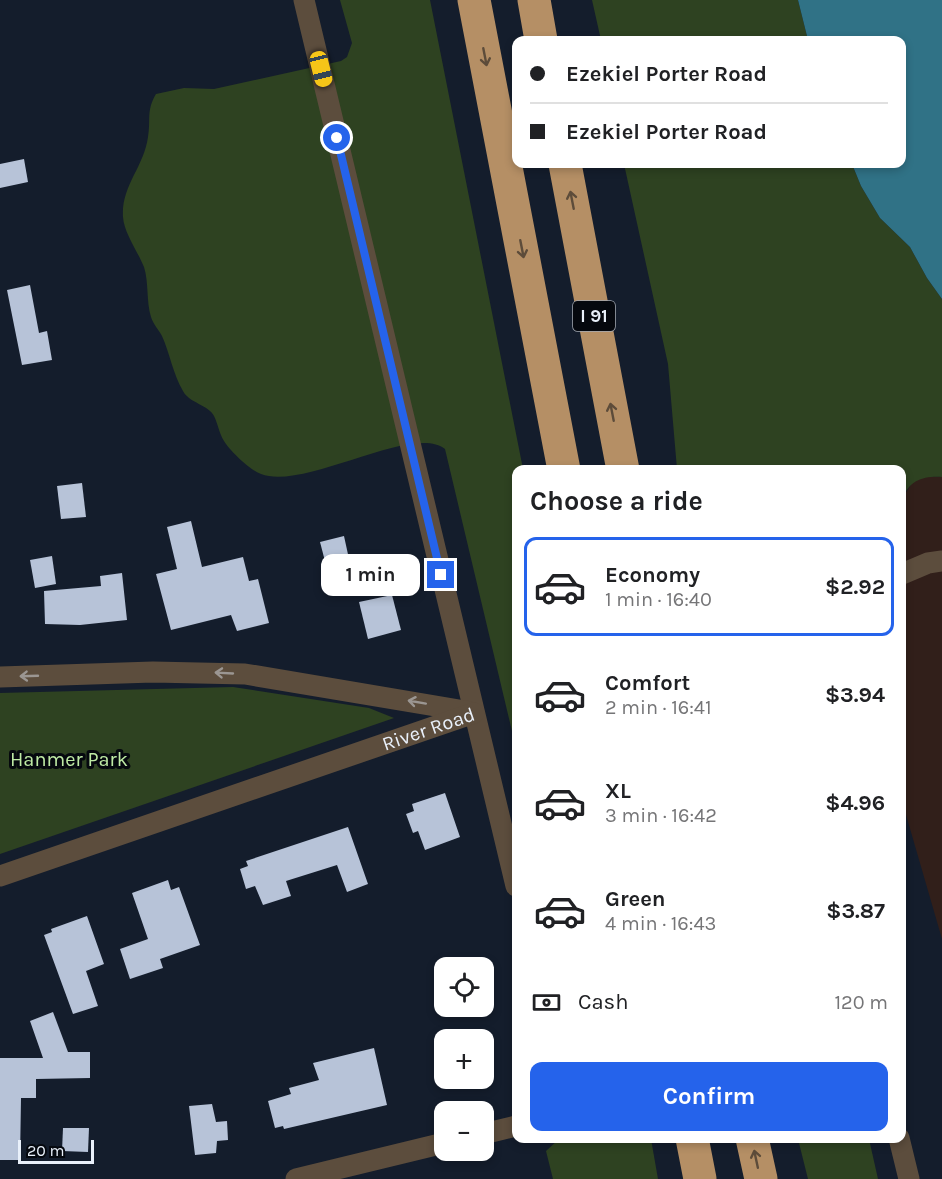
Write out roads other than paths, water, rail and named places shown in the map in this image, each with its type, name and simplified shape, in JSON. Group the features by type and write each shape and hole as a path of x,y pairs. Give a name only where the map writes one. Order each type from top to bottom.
{"highway":[{"path":"474,0 563,465"},
{"path":"534,0 540,36"},
{"name":"I 91","path":"566,168 622,465"},
{"path":"693,1143 700,1179"},
{"path":"753,1143 761,1179"}],"street":[{"path":"304,0 512,870"},
{"path":"906,572 928,563 942,561"},
{"name":"River Road","path":"0,677 153,672 245,674 474,713"},
{"name":"River Road","path":"0,876 474,713"},
{"path":"494,1131 512,1127"},
{"path":"900,1143 909,1179"},
{"path":"296,1179 434,1145"}],"water":[{"path":"798,0 942,0 942,299 910,247 880,218 861,186 854,168 906,168 906,36 807,36"}],"park label":[{"name":"Hanmer Park","path":"69,759"}]}
